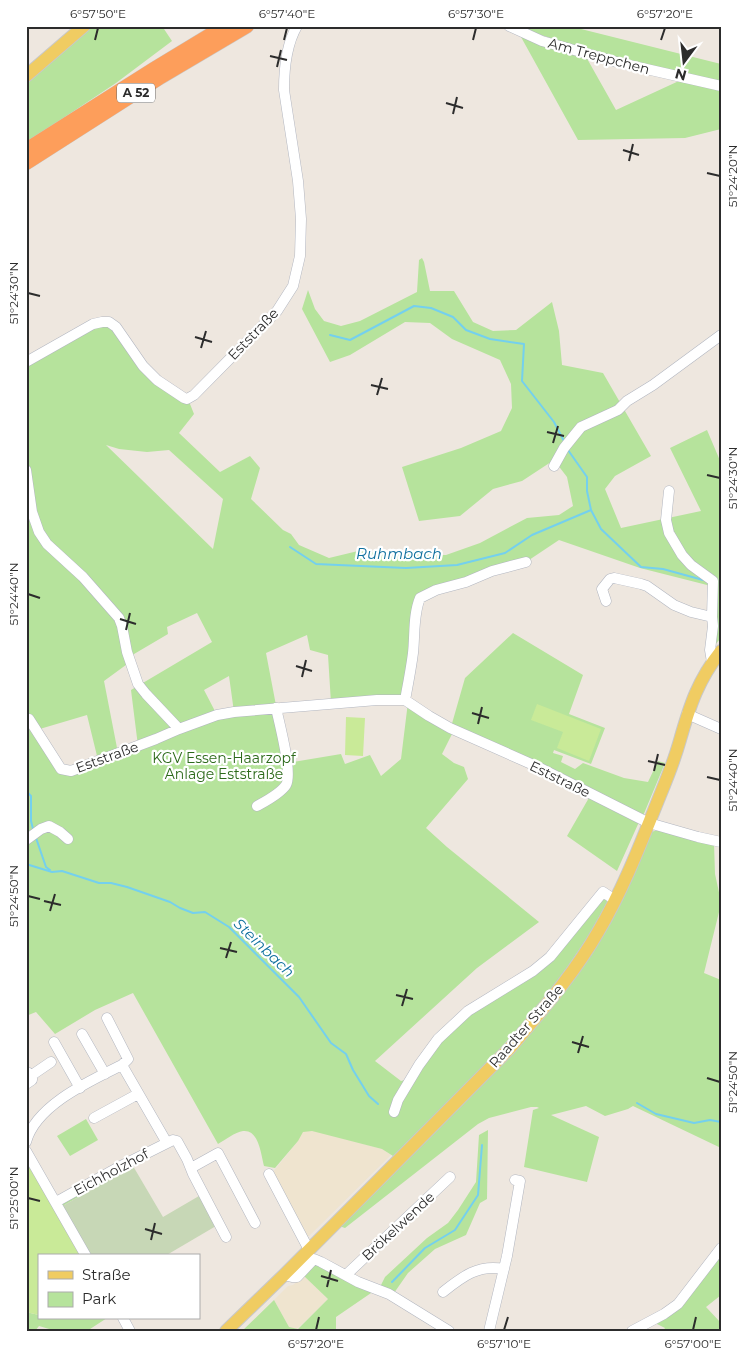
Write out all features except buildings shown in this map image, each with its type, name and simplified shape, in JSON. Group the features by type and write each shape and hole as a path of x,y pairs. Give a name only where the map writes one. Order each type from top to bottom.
{"highway":[{"name":"A 52","path":"26,150 154,68 225,26"},
{"name":"A 52","path":"26,163 159,78 247,26"}],"main road":[{"path":"26,76 84,26"},
{"name":"Raadter Straße","path":"226,1331 511,1047 541,1012 580,960 598,932 628,874 666,780 694,695 702,678 721,651"}],"street":[{"name":"Eststraße","path":"26,362 94,324 109,322 116,327 143,366 157,380 174,393 188,399 277,311 293,286 300,256 301,219 298,181 284,90 284,75 292,37 297,26"},
{"name":"Am Treppchen","path":"509,26 542,40 620,63 721,86"},
{"path":"554,466 564,448 581,427 618,410 627,401 653,385 721,335"},
{"path":"26,470 32,512 47,544 83,577 119,618 127,652 138,684 179,729"},
{"path":"669,491 666,520 669,533 682,555 690,564 713,581 713,626 710,650 712,662"},
{"path":"405,700 411,674 416,615 420,598 436,590 466,582 486,573 526,562"},
{"path":"606,601 602,589 610,579 614,578 647,586 674,605 712,617"},
{"name":"Eststraße","path":"28,720 61,769 71,771 217,715 276,708 377,700 405,700 450,728 538,767 649,823 721,842"},
{"path":"257,806 282,790 287,784 288,779 287,762 276,708"},
{"path":"687,714 721,729"},
{"path":"26,840 41,829 49,826 68,839"},
{"path":"394,1112 398,1100 418,1065 438,1039 468,1011 533,971 550,957 603,892 615,900"},
{"path":"27,1138 44,1112 54,1103 122,1065 128,1059 107,1018"},
{"path":"82,1034 105,1074"},
{"path":"54,1042 80,1088"},
{"path":"26,1084 32,1080 29,1074 51,1062"},
{"path":"122,1065 167,1143 172,1140 177,1141 226,1237"},
{"path":"94,1118 138,1094"},
{"name":"Eichholzhof","path":"56,1202 167,1143"},
{"path":"26,1151 85,1254"},
{"path":"190,1168 218,1154 255,1223"},
{"path":"269,1174 309,1250"},
{"name":"Brökelwende","path":"346,1275 450,1177"},
{"path":"489,1331 504,1270 520,1181 515,1180"},
{"path":"632,1331 664,1314 678,1304 721,1248"},
{"path":"284,1275 297,1276 314,1260 358,1282 389,1294 449,1331"},
{"path":"443,1292 461,1278 480,1269 495,1267 504,1270"}],"shaded area":[{"path":"311,1130 382,1149 391,1155 309,1236 305,1236 273,1172 298,1141 297,1133"},
{"path":"304,1276 328,1299 297,1329 289,1327 274,1300 288,1286 293,1285"}],"green space":[{"path":"86,26 162,26 172,41 116,83 26,143 26,77"},
{"path":"517,26 569,26 721,64 721,83 592,51"},
{"path":"521,37 585,55 616,110 681,80 721,89 721,129 685,138 578,140"},
{"name":"KGV Essen-Haarzopf Anlage Eststraße","path":"422,258 424,262 430,291 454,291 473,322 493,331 516,330 552,302 559,331 562,365 603,373 651,456 615,476 605,489 621,528 701,511 670,448 707,430 721,463 721,638 713,647 711,586 640,568 559,540 526,562 419,597 405,699 331,703 328,655 310,650 307,635 266,653 287,763 341,754 345,764 370,755 381,776 401,759 408,702 454,730 442,754 454,763 464,767 468,779 426,828 539,922 477,968 375,1061 401,1081 416,1077 441,1040 470,1012 533,972 601,898 608,901 585,942 539,1004 493,1057 393,1156 382,1149 312,1131 303,1132 298,1141 275,1168 264,1166 256,1138 248,1131 237,1133 218,1144 133,993 95,1010 55,1034 36,1012 26,1016 26,362 65,341 109,322 143,366 188,399 194,414 179,433 220,472 250,456 260,468 251,499 283,530 291,534 299,545 329,558 358,551 390,554 446,555 480,543 527,518 559,515 573,506 567,477 554,460 522,481 493,489 460,516 419,521 402,467 461,448 501,431 512,408 511,384 500,360 452,339 430,323 405,322 350,355 330,362 302,309 308,290 315,309 324,321 341,326 360,321 417,292 419,260","holes":["106,445 119,449 147,452 169,450 223,499 213,549","197,613 212,642 131,690 138,746 118,753 104,681 130,662 129,657 168,634 167,627","229,676 234,712 217,715 204,690","87,715 98,760 61,769 33,731"]},
{"path":"513,633 583,675 569,714 605,728 591,764 554,750 553,753 563,756 561,762 575,769 583,763 624,778 648,782 658,761 665,763 643,816 451,727 465,678"},
{"path":"537,704 601,729 589,761 557,748 563,732 531,720"},
{"path":"346,717 365,718 363,756 345,755"},
{"path":"590,796 639,822 617,871 567,836"},
{"path":"658,830 714,843 715,874 720,897 719,912 704,973 721,980 721,1148 633,1106 605,1116 586,1106 551,1115 599,1137 587,1182 524,1167 533,1110 539,1108 531,1107 489,1118 478,1124 345,1228 339,1226 543,1014 651,832"},
{"path":"86,1119 98,1140 70,1156 57,1136"},
{"path":"488,1130 487,1199 480,1203 466,1235 435,1249 408,1273 394,1293 380,1287 385,1277 427,1238 448,1223 458,1210 476,1182 479,1135"},
{"path":"26,1153 84,1254 38,1254 38,1315 26,1312"},
{"path":"130,1162 133,1166 59,1208 56,1202"},
{"path":"133,1166 163,1217 199,1196 216,1226 168,1254 86,1254 59,1208"},
{"path":"721,1249 721,1295 706,1307 721,1323 721,1331 663,1331 665,1328 651,1321 665,1315"},
{"path":"316,1264 374,1291 336,1317 336,1331 242,1331 274,1300 289,1327 298,1329 328,1299 304,1276"},
{"path":"26,1312 38,1315 38,1320 104,1320 87,1331 56,1331 39,1326 35,1331 26,1331"}],"waterway":[{"name":"Ruhmbach","path":"330,335 350,340 414,306 431,308 453,317 466,330 490,339 524,344 522,381 554,422 564,441"},
{"name":"Ruhmbach","path":"568,450 587,477 587,491 591,510 601,529 641,567 663,569 703,580"},
{"name":"Ruhmbach","path":"290,547 316,564 406,568 457,565 505,553 532,535 591,510"},
{"path":"26,791 31,796 31,821 33,829"},
{"path":"36,838 46,867 50,870"},
{"name":"Steinbach","path":"26,864 52,872 62,871 99,883 111,883 127,887 170,902 193,913 205,912 229,927 299,997 331,1043 346,1054 353,1070 369,1096 378,1104"},
{"name":"Steinbach","path":"637,1103 656,1114 694,1123 710,1120 721,1122"},
{"path":"392,1282 425,1248 455,1230 478,1195 482,1145"}]}
